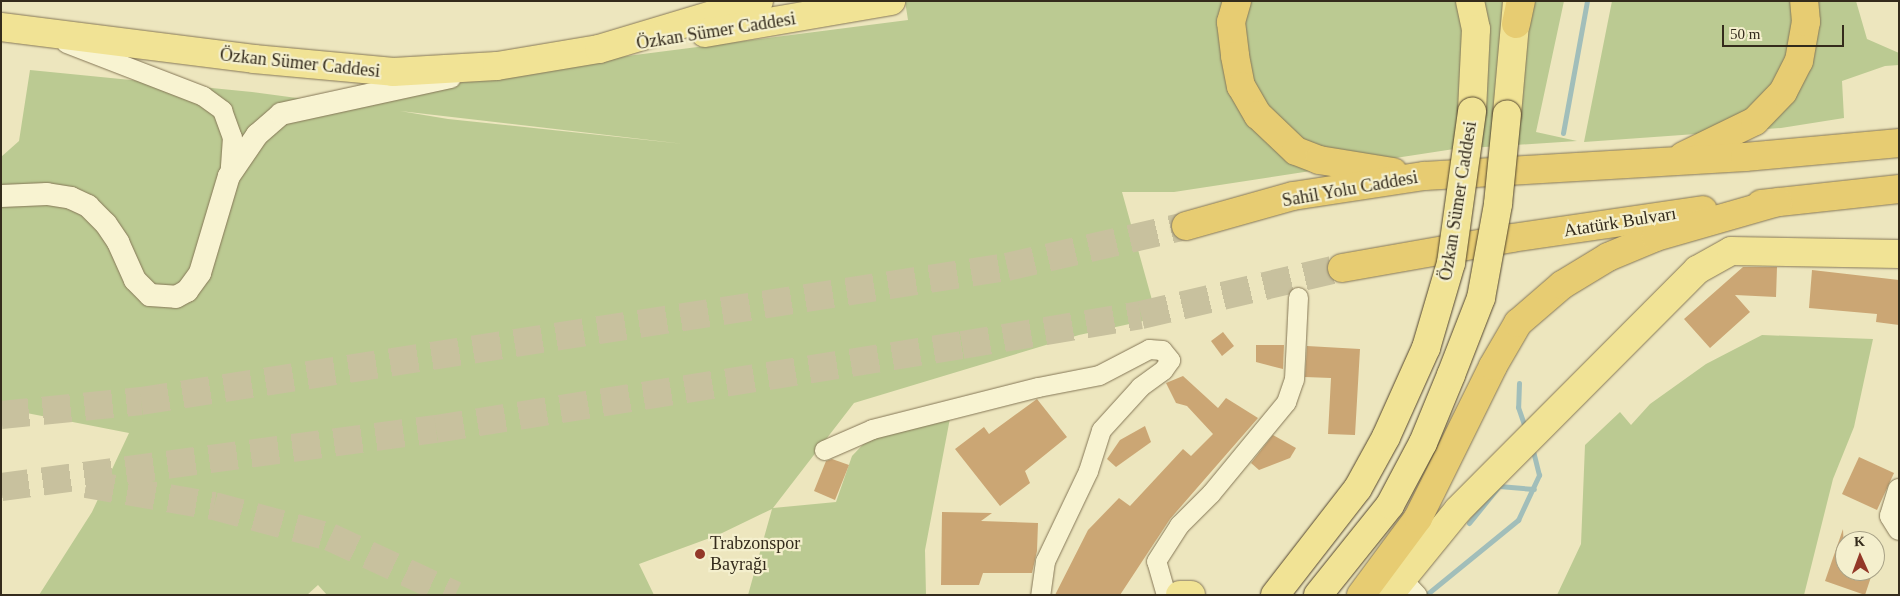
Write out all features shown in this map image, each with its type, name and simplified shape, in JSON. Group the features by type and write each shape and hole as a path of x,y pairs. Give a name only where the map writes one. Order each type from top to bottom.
{"highway":[{"path":"1236,1 1231,22 1241,86 1258,115 1296,151 1348,166 1424,176"},
{"path":"1669,162 1755,121 1783,92 1799,60 1806,22 1804,1"},
{"path":"1745,158 1899,131"},
{"path":"1669,162 1745,158 1899,143"},
{"name":"Sahil Yolu Caddesi","path":"1186,226 1293,196 1424,176 1669,162"},
{"name":"Atatürk Bulvarı","path":"1342,268 1512,238 1660,215 1899,189"},
{"path":"1361,595 1418,518 1493,366 1518,323 1562,286 1608,257 1656,237 1778,202"}],"main road":[{"name":"Özkan Sümer Caddesi","path":"600,49 759,1"},
{"name":"Özkan Sümer Caddesi","path":"1,27 30,29 254,59 393,72 496,66 891,1"},
{"name":"Özkan Sümer Caddesi","path":"1275,595 1358,488 1386,437 1426,348 1451,263 1472,111 1477,47 1470,1"},
{"name":"Özkan Sümer Caddesi","path":"1318,595 1390,505 1423,443 1481,298 1498,204 1518,9"},
{"path":"1406,590 1458,510 1696,270 1731,251 1899,254"},
{"path":"1180,595 1191,595"}],"street":[{"path":"1,196 47,194 71,198 88,206 106,224 118,242 134,280 150,295 176,297 187,291 200,273 229,176 232,136 222,110 203,96 30,29"},
{"path":"229,176 256,135 281,114 311,106 354,100 496,66"},
{"path":"1166,595 1156,561 1179,525 1211,493 1286,402 1294,379 1298,297"},
{"path":"824,450 872,430 1038,387 1099,375 1149,349 1162,350 1170,360 1163,370 1140,387 1102,430 1088,471 1045,561 1040,595"},
{"path":"1899,490 1891,516 1899,529"}],"green space":[{"path":"905,1 1564,1 1536,132 1577,141 1454,149 1174,192 1122,192 1157,318 1079,335 854,403 773,508 836,502 852,456 873,434 951,413 925,550 926,595 748,595 772,509 718,535 639,564 654,595 327,595 318,585 307,595 39,595 92,512 129,433 1,408 1,157 19,141 30,70 252,92 364,107 494,73 908,20","holes":["400,111 684,144 448,119"]},
{"path":"1612,1 1856,1 1867,39 1899,53 1899,65 1885,66 1842,81 1844,118 1781,128 1584,142"},
{"path":"1762,335 1873,339 1854,427 1833,479 1804,595 1557,595 1581,544 1585,445 1620,412 1631,425 1650,404 1706,364"}],"building":[{"path":"1743,267 1777,267 1776,297 1735,295 1750,312 1710,348 1684,319"},
{"path":"1812,270 1899,280 1899,325 1876,322 1877,314 1809,308"},
{"path":"1223,332 1234,346 1222,356 1211,341"},
{"path":"1256,345 1284,345 1283,369 1256,362"},
{"path":"1307,346 1360,349 1355,435 1328,434 1331,378 1305,377"},
{"path":"1183,376 1218,408 1226,398 1258,418 1170,519 1120,595 1055,595 1088,530 1119,498 1130,506 1183,449 1191,456 1213,434 1187,406 1176,403 1166,383"},
{"path":"1037,399 1067,437 1025,471 1030,483 1000,506 955,449 984,427 989,434"},
{"path":"1145,426 1151,442 1116,467 1107,459 1120,440"},
{"path":"1273,435 1296,448 1290,458 1259,470 1251,463"},
{"path":"1859,457 1894,473 1877,510 1842,494"},
{"path":"832,459 849,465 835,500 814,491 826,461"},
{"path":"942,512 992,513 981,521 1038,523 1037,551 1032,573 983,573 979,585 941,585"},
{"path":"1835,552 1835,581 1870,581 1865,595 1825,581"}],"waterway":[{"path":"1563,133 1587,1"},
{"path":"1519,383 1518,407 1526,430"},
{"path":"1426,595 1518,520 1539,475 1532,447"},
{"path":"1469,523 1499,486 1534,489"}],"tunnel":[{"path":"1,415 141,401 1007,267 1186,226"},
{"path":"1,487 436,429 962,345 1141,315 1342,268"},
{"path":"86,484 214,506 330,537 455,595"}],"place":[{"name":"Trabzonspor Bayrağı","path":"700,554"}]}
